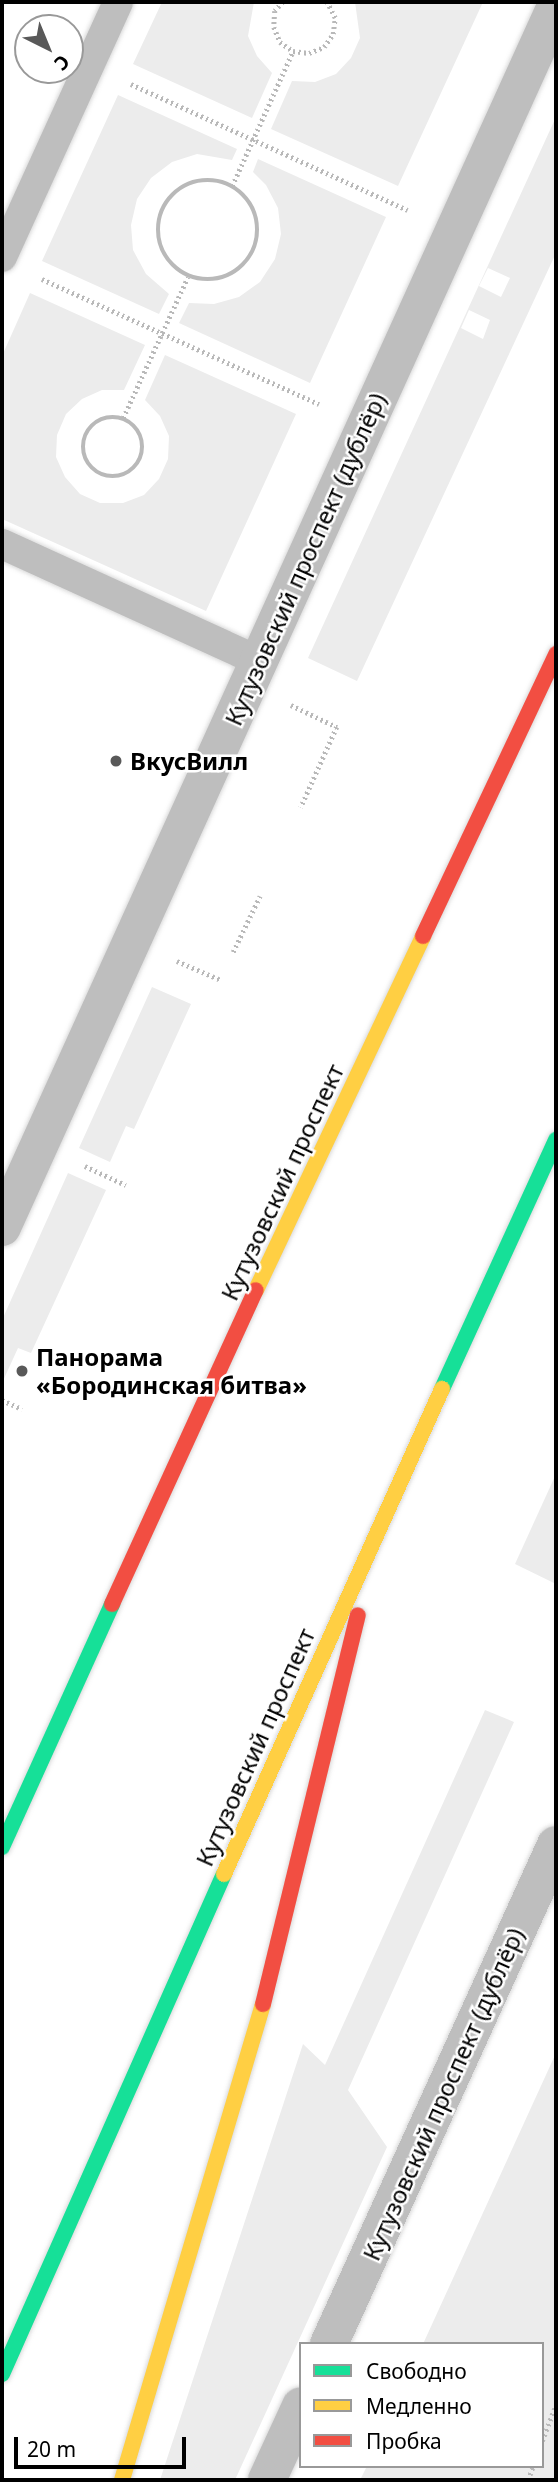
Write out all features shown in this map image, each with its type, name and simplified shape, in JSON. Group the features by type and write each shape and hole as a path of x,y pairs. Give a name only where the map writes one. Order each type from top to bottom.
{"main road":[{"name":"Кутузовский проспект","path":"2,1847 188,1434 556,654"},
{"name":"Кутузовский проспект","path":"2,2374 381,1520 556,1140"},
{"path":"122,2480 248,2067 381,1520"}],"street":[{"name":"Кутузовский проспект (дублёр)","path":"2,1227 556,6"},
{"name":"Кутузовский проспект (дублёр)","path":"330,2342 556,1845"},
{"path":"267,2480 299,2410"}],"lane":[{"path":"2,257 118,2"},
{"path":"2,544 259,661"}],"path":[{"path":"283,2 275,11 274,27 280,42 293,51 316,50 333,34 335,18 327,2"},
{"path":"232,186 293,51"},
{"path":"89,65 408,210"},
{"path":"208,179 232,186 255,210 255,250 227,277 208,280 188,276 171,266 161,250 157,230 161,211 172,194 188,183 208,179"},
{"path":"123,418 188,276"},
{"path":"39,277 319,404"},
{"path":"107,417 123,418 136,426 144,440 143,456 134,470 120,477 104,476 90,468 83,453 84,438 93,424 107,417"},
{"path":"281,701 338,727 300,807"},
{"path":"233,952 260,896"},
{"path":"174,959 221,980"},
{"path":"80,1164 126,1185"},
{"path":"2,1400 22,1409"},
{"path":"544,2436 556,2404"}],"shaded area":[{"path":"162,2 254,2 248,36 257,56 272,73 252,118 133,64"},
{"path":"355,2 483,2 398,186 271,129 292,81 315,82 336,74 351,58 360,38"},
{"path":"118,95 237,149 232,160 197,154 172,162 151,178 137,199 131,225 133,250 146,274 169,294 159,314 42,261"},
{"path":"556,117 556,253 357,681 308,658","holes":["488,268 510,278 501,297 479,286","469,310 490,320 483,339 461,328"]},
{"path":"258,159 386,217 310,383 179,323 189,303 214,304 239,297 260,282 275,259 281,234 278,208 266,185 253,172"},
{"path":"30,293 145,345 124,390 102,390 82,399 66,414 57,435 56,457 65,477 80,494 100,503 123,503 144,495 159,479 168,459 169,436 160,416 145,400 165,355 296,414 206,611 2,519 2,356"},
{"path":"152,987 191,1004 134,1129 126,1126 110,1162 79,1148"},
{"path":"68,1173 106,1190 31,1353 18,1348 2,1383 2,1320"},
{"path":"556,1474 556,1584 515,1564"},
{"path":"485,1710 514,1722 348,2090 387,2147 235,2480 160,2480 303,2044 325,2065"},
{"path":"556,2053 556,2480 360,2480 366,2468 544,2468 544,2342 424,2342"}],"traffic: fast":[{"path":"442,1389 556,1140"},
{"path":"2,1847 112,1604"},
{"path":"2,2374 224,1874"}],"traffic: slow":[{"path":"256,1290 423,936"},
{"path":"224,1874 442,1389"},
{"path":"122,2480 263,2004"}],"traffic: jam":[{"path":"423,936 556,654"},
{"path":"112,1604 256,1290"},
{"path":"263,2004 358,1615"}],"place":[{"name":"ВкусВилл","path":"116,761"},
{"name":"Панорама «Бородинская битва»","path":"22,1371"}]}
